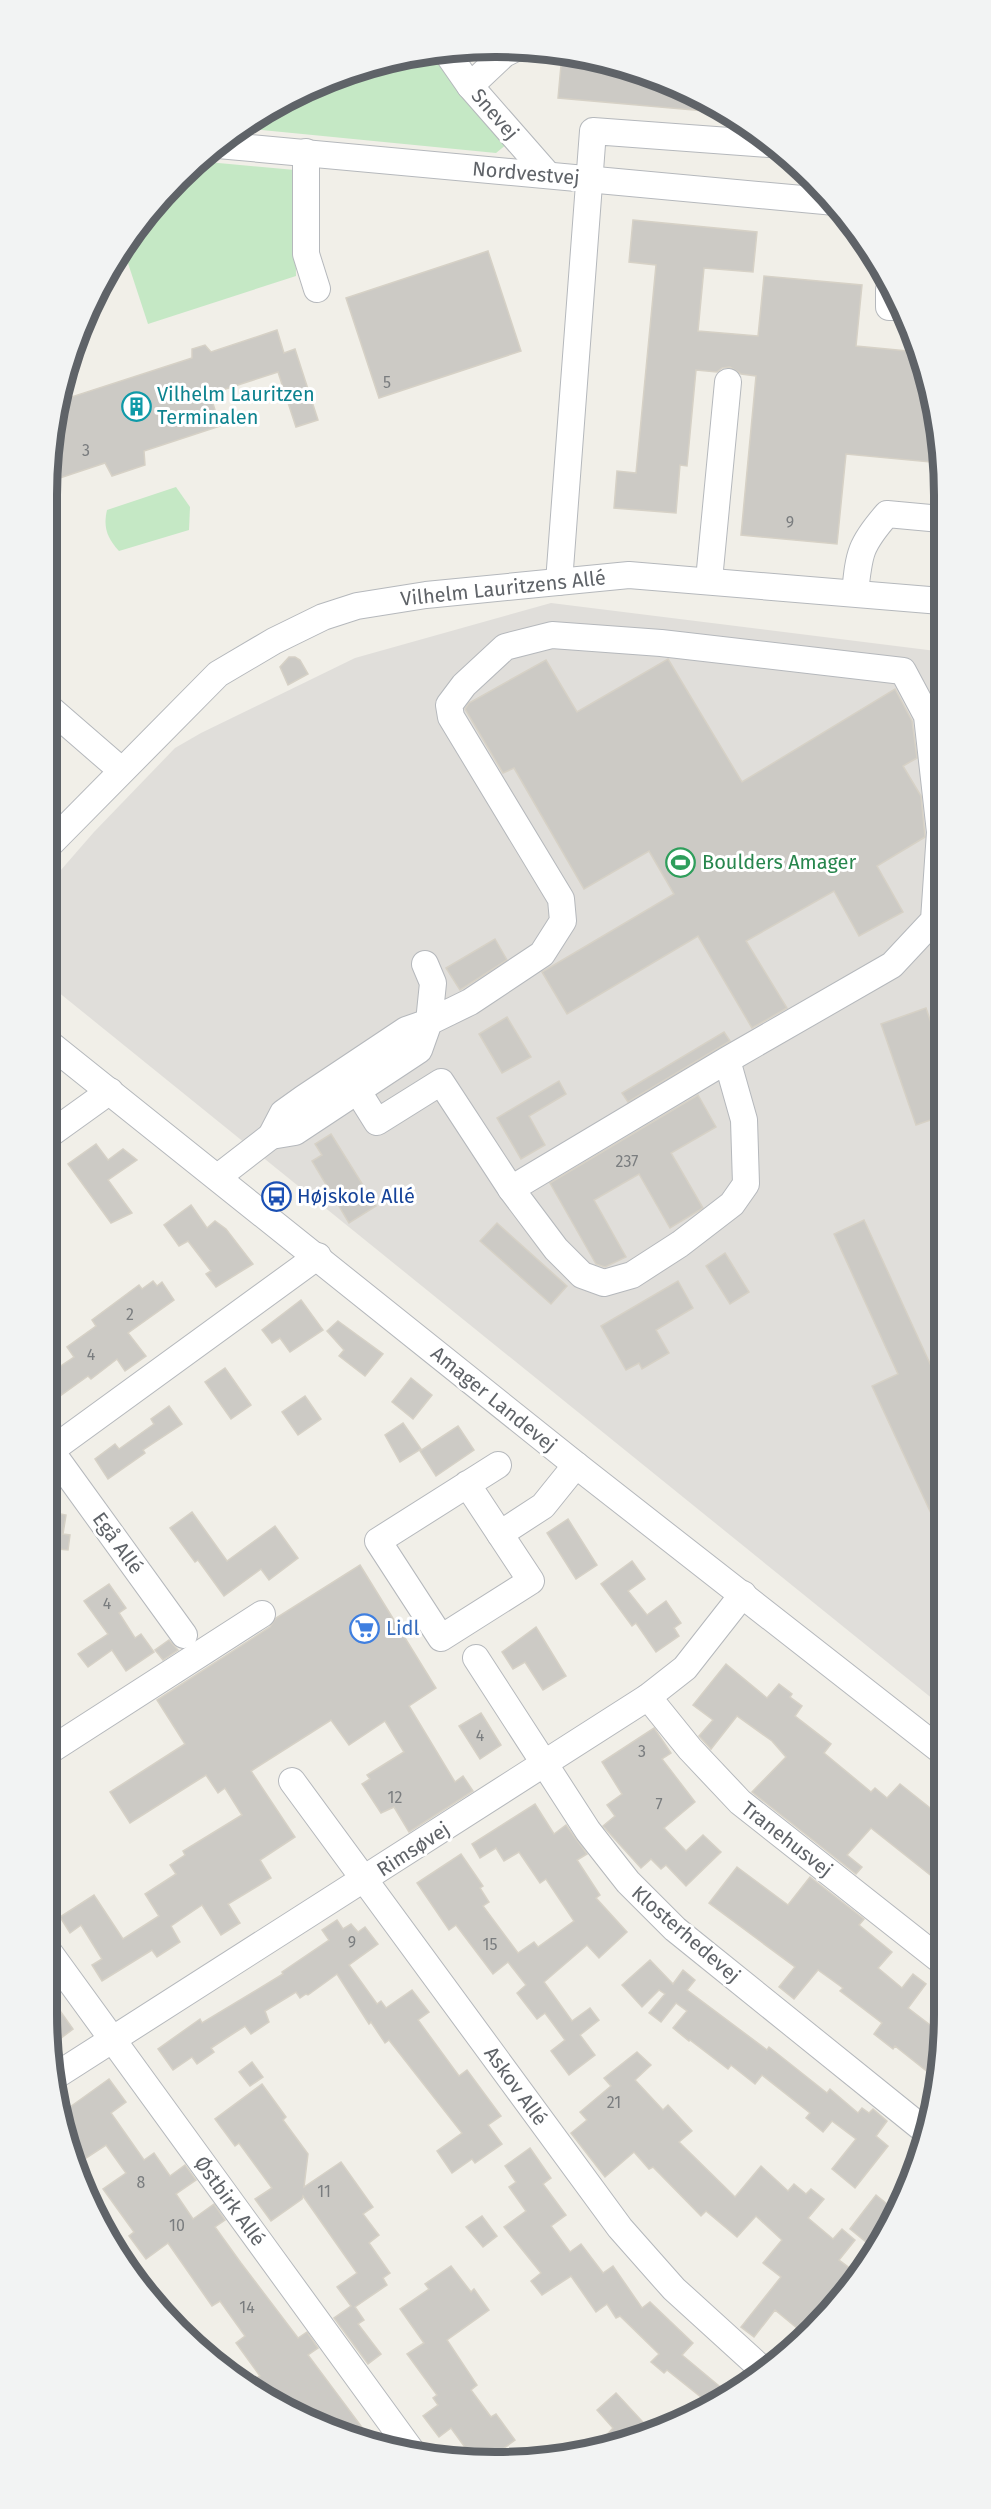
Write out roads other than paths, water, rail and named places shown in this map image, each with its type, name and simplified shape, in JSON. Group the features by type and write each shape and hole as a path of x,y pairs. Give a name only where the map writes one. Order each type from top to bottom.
{"street":[{"path":"470,86 501,57"},
{"name":"Snevej","path":"452,60 470,86 548,175"},
{"path":"559,582 593,131 755,143"},
{"name":"Nordvestvej","path":"232,146 820,201"},
{"path":"306,152 306,254 317,289"},
{"path":"709,580 728,382"},
{"path":"855,593 858,556 867,537 887,514 934,518"},
{"name":"Vilhelm Lauritzens Allé","path":"57,837 218,674 274,641 323,617 357,606 426,595 629,575 934,600"},
{"path":"271,1137 283,1113 406,1030 429,1022 470,1002 542,954 563,921 561,899 451,717 450,705 464,685 505,647 552,635 662,643 903,670 927,716 934,778"},
{"path":"57,715 121,770"},
{"path":"511,1189 892,965 934,920"},
{"path":"218,1177 271,1137 295,1132 419,1050 429,1022 433,983 425,964"},
{"name":"Amager Landevej","path":"57,1050 318,1256 576,1465 934,1745"},
{"path":"357,1090 377,1122 441,1082 511,1189 556,1249 582,1275 604,1284 632,1275 680,1245 732,1204 746,1184 744,1120 727,1060"},
{"path":"57,1129 110,1091"},
{"path":"57,1446 318,1256"},
{"name":"Egå Allé","path":"57,1463 184,1635"},
{"path":"467,1485 531,1581 441,1638 378,1541 498,1465"},
{"path":"500,1534 543,1506 576,1465"},
{"name":"Rimsøvej","path":"61,2072 648,1697 685,1668 743,1594"},
{"path":"57,1746 262,1614"},
{"name":"Klosterhedevej","path":"476,1658 544,1765 603,1851 628,1882 675,1929 919,2126"},
{"name":"Tranehusvej","path":"648,1697 690,1749 740,1802 934,1956"},
{"name":"Askov Allé","path":"292,1781 621,2228 674,2289 757,2365"},
{"name":"Østbirk Allé","path":"57,1963 406,2443"}],"place":[{"name":"Vilhelm Lauritzen Terminalen","path":"136,406"},
{"name":"Boulders Amager","path":"681,862"},
{"name":"Højskole Allé","path":"276,1196"},
{"name":"Lidl","path":"365,1628"}]}
